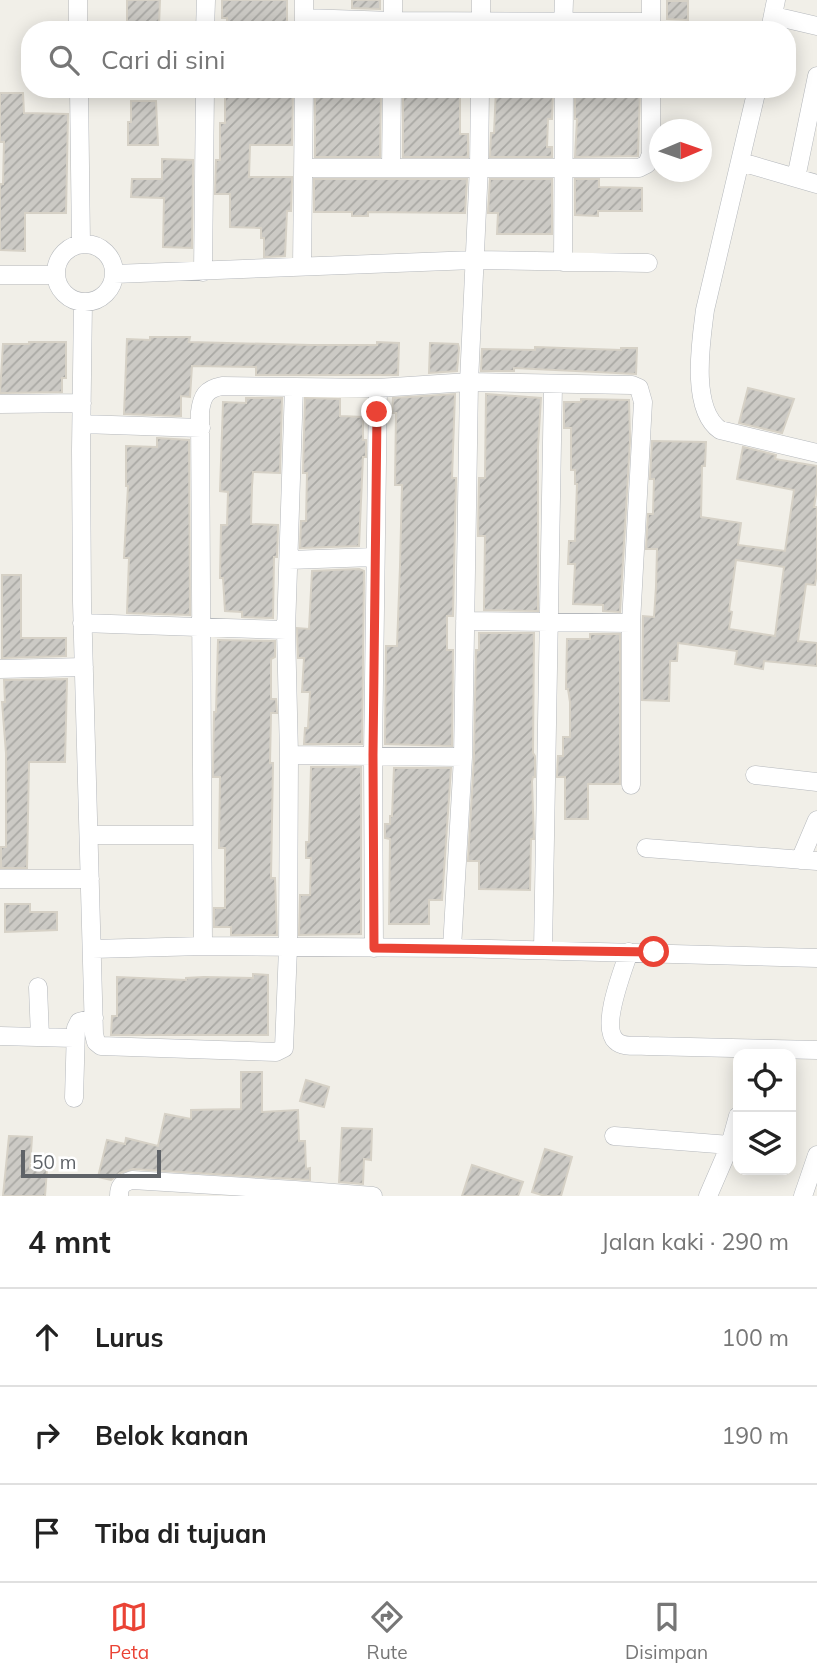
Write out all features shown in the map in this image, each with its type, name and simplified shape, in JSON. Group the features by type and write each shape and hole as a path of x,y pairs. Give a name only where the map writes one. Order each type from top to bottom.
{"street":[{"path":"78,0 78,21"},
{"path":"205,0 205,21"},
{"path":"393,0 393,21"},
{"path":"481,0 481,21"},
{"path":"563,21 564,0"},
{"path":"651,0 651,21"},
{"path":"773,15 817,26"},
{"path":"304,16 353,21"},
{"path":"796,178 817,76"},
{"path":"79,98 80,244"},
{"path":"203,272 205,98"},
{"path":"302,267 304,98"},
{"path":"391,167 392,98"},
{"path":"452,948 463,757 468,382 480,98"},
{"path":"563,262 564,98"},
{"path":"303,168 639,168 645,166 652,154 651,98"},
{"path":"755,98 704,321 700,372 707,415 720,430 817,453"},
{"path":"741,162 817,184"},
{"path":"80,244 100,248 108,255 114,274 110,289 105,295 83,302 75,301 61,291 56,275 57,264 62,255 70,247 80,244"},
{"path":"114,274 474,260 648,263"},
{"path":"0,275 56,275"},
{"path":"83,302 82,623 94,1018 95,1040 106,1047 279,1052 284,1045 288,948 289,755 286,630 295,387"},
{"path":"203,946 201,428 203,398 211,389 222,386 378,388 468,382 632,385 639,388 642,395 631,623 631,785"},
{"path":"543,950 553,385"},
{"path":"374,948 374,557 378,388"},
{"path":"0,404 82,403"},
{"path":"82,424 201,428"},
{"path":"289,560 374,557"},
{"path":"465,621 631,623"},
{"path":"82,623 286,630"},
{"path":"0,669 84,667"},
{"path":"289,755 463,757"},
{"path":"755,775 817,782"},
{"path":"646,848 808,860 817,820"},
{"path":"89,835 202,835"},
{"path":"0,879 90,879"},
{"path":"92,949 203,946 452,948 817,958"},
{"path":"629,952 611,1010 611,1034 617,1042 623,1045 733,1050"},
{"path":"38,987 40,1037"},
{"path":"74,1098 74,1038 79,1022 94,1018"},
{"path":"0,1036 74,1038"},
{"path":"796,1050 817,1049"},
{"path":"708,1196 733,1134"},
{"path":"614,1136 730,1144"},
{"path":"803,1196 817,1155"},
{"path":"119,1196 119,1188 132,1180 294,1193 373,1196"}],"building":[{"path":"127,0 160,0 159,21 127,21"},
{"path":"222,0 287,0 287,21 227,21 227,18 222,18"},
{"path":"352,0 380,0 380,9 352,8"},
{"path":"667,1 688,1 688,20 667,19"},
{"path":"0,93 21,93 24,113 68,114 66,213 25,213 25,251 0,250 0,184 3,184 4,142 0,142"},
{"path":"225,98 293,98 292,145 250,145 249,177 292,177 285,256 264,257 261,228 230,227 230,194 215,194 216,160 220,160 220,123 225,123"},
{"path":"315,98 381,98 380,157 315,157"},
{"path":"403,98 460,98 460,134 468,134 468,157 403,157"},
{"path":"496,98 553,98 552,119 548,119 547,147 552,147 552,157 490,157 491,133 494,133"},
{"path":"575,98 640,98 638,156 575,157"},
{"path":"131,101 156,101 158,145 128,145"},
{"path":"162,159 193,160 192,248 163,247 164,198 131,197 132,179 162,179"},
{"path":"314,179 467,179 465,213 368,212 368,216 352,216 352,212 314,212"},
{"path":"490,179 552,179 552,234 497,234 498,213 488,213"},
{"path":"575,179 599,179 599,187 642,188 642,211 598,211 598,216 575,215"},
{"path":"150,337 190,337 189,342 311,345 399,343 398,375 256,375 256,367 192,366 190,397 181,396 181,416 124,414 127,339 150,340"},
{"path":"66,342 66,378 62,378 62,392 0,393 3,344"},
{"path":"430,343 458,344 457,371 429,373"},
{"path":"535,347 621,350 637,348 636,374 514,368 514,371 481,371 482,349 535,350"},
{"path":"748,388 794,399 782,433 739,423"},
{"path":"455,394 452,478 456,478 453,616 447,616 447,650 453,650 452,746 385,744 386,646 397,646 402,485 395,485 396,413 392,413 393,398"},
{"path":"486,394 541,398 538,447 538,611 484,610 485,536 478,536 479,478 485,478"},
{"path":"246,398 282,398 280,473 253,472 252,486 251,524 278,525 277,557 274,557 273,618 242,617 242,612 225,611 223,578 220,578 221,525 227,525 228,492 220,491 223,402 246,403"},
{"path":"305,398 340,399 340,416 363,417 366,457 363,457 359,546 300,548 301,521 306,521 307,473 303,473"},
{"path":"581,399 629,400 630,440 620,612 603,611 603,605 573,604 575,564 568,564 569,541 575,541 577,484 575,470 571,470 571,428 564,428 564,402 581,402"},
{"path":"157,438 189,440 190,615 127,613 129,558 124,558 128,486 126,446 157,447"},
{"path":"652,441 706,442 705,466 702,466 701,517 741,523 738,545 785,551 794,490 737,479 743,447 776,455 775,459 817,466 814,507 817,507 817,572 815,585 806,584 798,641 817,643 817,666 764,661 763,669 735,664 737,651 678,643 677,661 670,661 669,701 642,700 643,616 654,617 656,587 657,549 646,549 648,514 653,514 654,479 650,479","holes":["736,560 784,567 775,636 729,629"]},
{"path":"312,571 364,571 362,744 304,744 305,728 308,728 310,692 302,692 304,658 298,658 297,628 309,629"},
{"path":"2,575 21,575 21,638 66,638 66,656 2,658"},
{"path":"479,633 534,633 535,777 532,781 534,839 531,839 530,890 479,889 479,861 468,861 476,650 479,650"},
{"path":"590,634 620,634 620,784 588,784 588,819 565,819 565,777 557,777 558,756 563,756 563,737 570,737 570,702 566,689 567,639 590,639"},
{"path":"218,640 275,641 275,657 271,659 271,699 276,699 277,713 271,713 270,763 273,763 271,878 275,878 277,935 231,935 231,927 214,927 214,908 225,908 225,848 219,848 220,777 213,777"},
{"path":"67,679 65,762 29,762 27,868 1,868 1,847 6,847 6,753 2,702 5,702 4,680"},
{"path":"311,767 361,767 361,934 299,935 300,895 310,895 311,858 306,858 306,842 309,842"},
{"path":"394,768 451,768 442,900 429,900 429,924 389,924 390,839 385,838 385,824 390,824 392,816"},
{"path":"5,904 30,904 30,912 57,912 57,930 5,932"},
{"path":"253,974 268,975 268,1035 111,1035 112,1016 117,1016 117,977 186,980 204,977 253,978"},
{"path":"241,1072 262,1072 262,1112 298,1110 299,1141 305,1141 306,1169 310,1168 310,1180 133,1169 120,1173 111,1180 98,1177 107,1140 125,1144 126,1138 158,1146 165,1114 191,1119 191,1110 241,1109"},
{"path":"306,1080 329,1087 324,1107 300,1101"},
{"path":"342,1128 372,1129 371,1160 364,1159 363,1184 339,1182"},
{"path":"9,1136 32,1137 30,1168 47,1169 45,1196 3,1196"},
{"path":"545,1149 572,1157 561,1196 545,1196 532,1192"},
{"path":"472,1165 523,1182 518,1196 462,1196"}],"route":[{"path":"377,412 374,557 374,948 654,952"}]}
